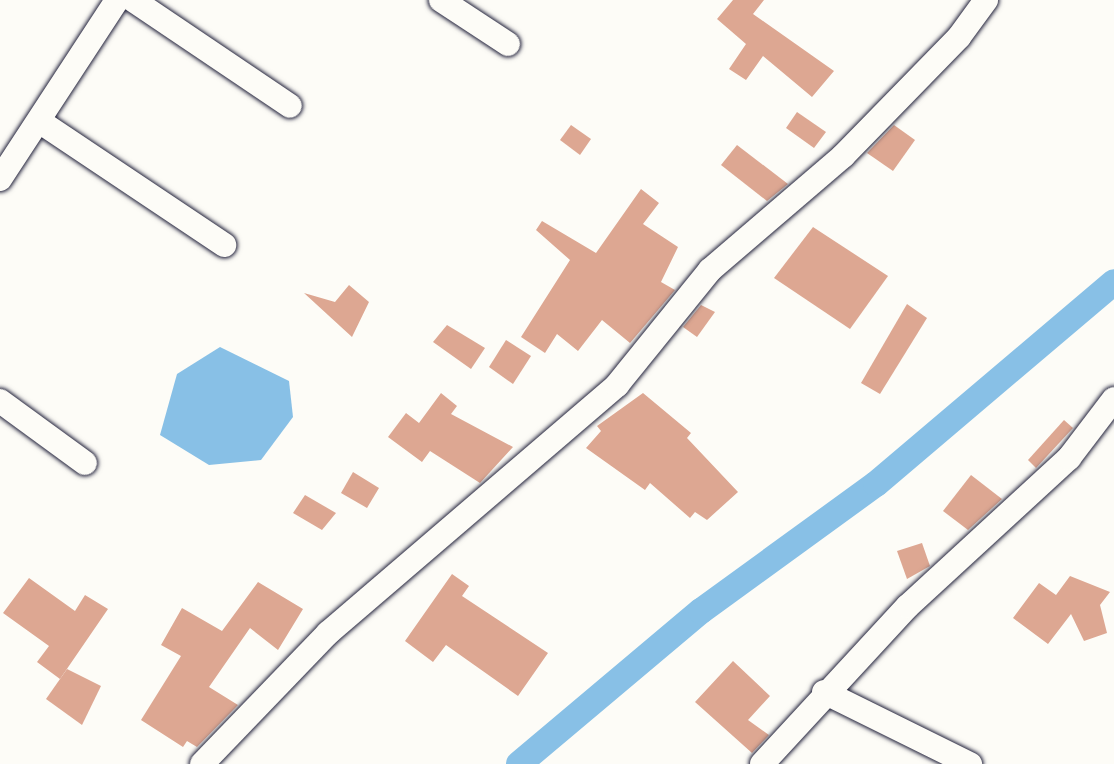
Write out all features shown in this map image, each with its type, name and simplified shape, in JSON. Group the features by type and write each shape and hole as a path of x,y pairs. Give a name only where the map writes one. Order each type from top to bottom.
{"street":[{"path":"0,179 117,0"},
{"path":"134,0 290,106"},
{"path":"441,0 508,44"},
{"path":"202,764 328,633 617,385 710,270 843,156 959,37 986,0"},
{"path":"39,121 224,245"},
{"path":"762,764 824,692 1069,458 1114,399"},
{"path":"0,401 85,463"},
{"path":"824,692 970,764"}],"water":[{"path":"220,347 289,381 293,417 261,460 209,465 160,435 177,374"}],"building":[{"path":"733,0 764,0 753,14 834,71 812,97 763,56 746,80 729,69 746,44 717,19"},
{"path":"797,112 826,132 814,148 786,128"},
{"path":"571,125 591,139 580,155 560,140"},
{"path":"894,125 915,140 893,171 867,153"},
{"path":"737,145 788,184 767,201 721,165"},
{"path":"641,189 659,203 643,224 678,247 661,282 675,290 630,343 602,320 578,351 557,334 545,353 521,337 570,260 536,230 542,221 596,253"},
{"path":"813,227 888,276 850,329 774,278"},
{"path":"349,285 369,302 352,337 304,293 335,302"},
{"path":"907,304 927,318 880,394 861,383"},
{"path":"701,305 715,312 697,337 683,327"},
{"path":"447,325 485,348 471,369 433,342"},
{"path":"506,340 531,356 513,384 489,367"},
{"path":"441,393 457,406 451,414 513,447 480,483 430,451 422,462 388,437 406,413 419,423"},
{"path":"643,393 691,433 687,438 738,492 707,520 695,512 690,518 650,483 645,490 586,448 601,431 597,426"},
{"path":"1064,420 1073,428 1036,468 1028,460"},
{"path":"353,472 379,488 367,508 341,493"},
{"path":"971,475 1002,499 968,530 943,511"},
{"path":"305,495 336,513 322,530 293,513"},
{"path":"922,543 930,566 907,579 897,551"},
{"path":"452,574 469,586 462,596 548,653 518,696 446,645 433,662 405,641"},
{"path":"1070,576 1110,592 1100,605 1107,633 1084,641 1071,614 1048,644 1013,618 1039,583 1056,595"},
{"path":"29,578 75,611 85,595 108,609 60,679 37,662 49,646 3,613"},
{"path":"258,582 303,609 278,650 250,628 209,687 238,705 197,747 187,741 183,747 141,720 181,656 161,645 182,608 222,631"},
{"path":"733,661 770,696 748,720 769,735 752,753 695,702"},
{"path":"67,669 101,686 82,725 46,699"}],"waterway":[{"path":"519,764 701,611 876,484 1114,282"}]}
